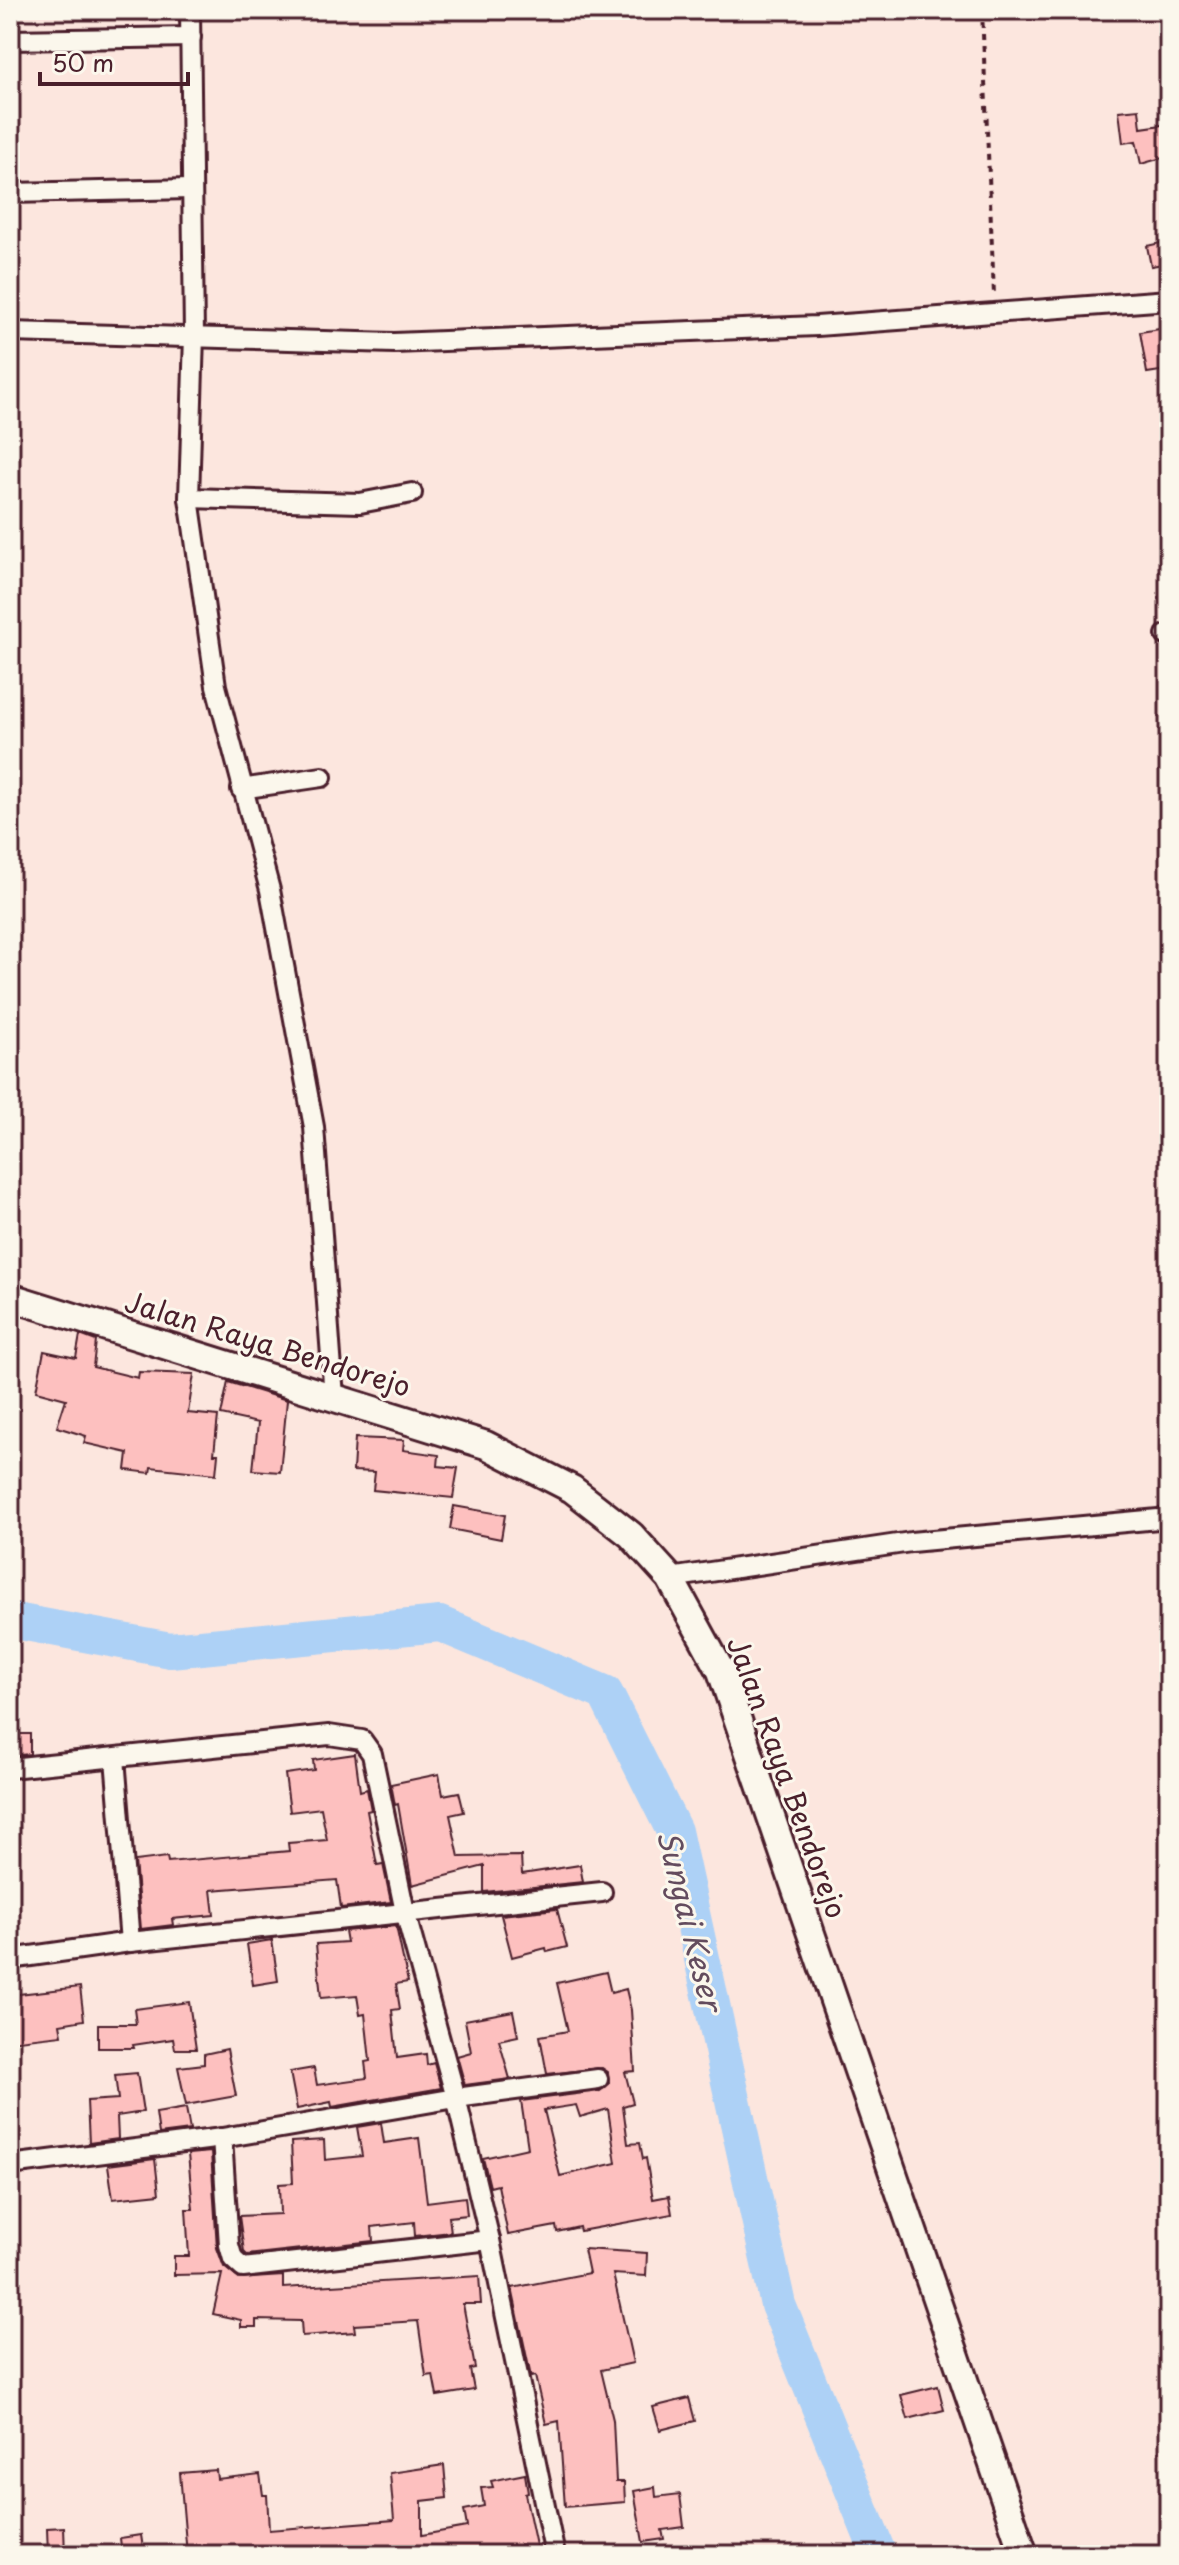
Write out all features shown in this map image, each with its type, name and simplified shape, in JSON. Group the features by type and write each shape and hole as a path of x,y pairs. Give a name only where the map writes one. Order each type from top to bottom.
{"main road":[{"name":"Jalan Raya Bendorejo","path":"10,1297 486,1445 572,1489 631,1535 670,1578 721,1671 1022,2555"}],"street":[{"path":"190,10 194,335 189,498 216,686 273,906 314,1127 334,1397"},
{"path":"10,40 191,37"},
{"path":"10,193 191,189"},
{"path":"10,332 394,343 817,326 1169,300"},
{"path":"189,498 360,503 412,493"},
{"path":"241,789 322,777"},
{"path":"670,1578 911,1542 1169,1518"},
{"path":"10,1768 329,1735 362,1740 372,1754 405,1912 456,2098 490,2240 555,2555"},
{"path":"115,1758 130,1942"},
{"path":"10,1959 130,1942 602,1892"},
{"path":"10,2165 222,2138 456,2098 598,2079"},
{"path":"222,2138 229,2245 233,2259 243,2268 490,2240"}],"path":[{"path":"982,10 994,313"}],"building":[{"path":"1139,109 1141,128 1169,124 1169,156 1141,164 1136,141 1123,143 1119,111"},
{"path":"1169,241 1169,263 1151,266 1147,246"},
{"path":"1160,329 1167,370 1147,373 1140,332"},
{"path":"80,1335 96,1341 93,1367 138,1378 139,1372 194,1374 188,1413 218,1416 214,1454 218,1454 216,1474 151,1467 150,1473 126,1470 128,1453 84,1443 86,1436 57,1427 66,1399 36,1391 44,1351 76,1358"},
{"path":"228,1382 287,1400 280,1472 253,1470 258,1423 221,1415"},
{"path":"355,1438 404,1440 403,1450 439,1455 438,1466 458,1468 453,1498 373,1490 375,1472 353,1471"},
{"path":"454,1506 505,1515 501,1539 450,1529"},
{"path":"11,1734 30,1734 30,1754 10,1756"},
{"path":"355,1754 360,1791 367,1789 371,1810 367,1811 377,1865 383,1864 391,1902 341,1908 337,1880 211,1890 214,1915 172,1919 173,1925 141,1929 135,1861 167,1857 168,1862 289,1851 288,1843 327,1840 321,1808 290,1812 285,1774 314,1770 313,1760"},
{"path":"439,1774 443,1795 459,1792 464,1812 450,1815 459,1857 521,1856 522,1874 580,1865 583,1882 484,1892 484,1866 412,1885 398,1804 395,1805 391,1784"},
{"path":"557,1909 567,1947 547,1952 546,1948 512,1957 501,1915"},
{"path":"396,1926 408,1982 396,1984 400,2009 392,2010 397,2058 426,2054 427,2065 434,2063 441,2088 332,2107 331,2102 297,2109 290,2072 314,2068 317,2085 367,2078 365,2062 370,2061 365,2014 360,2015 357,1995 321,1998 316,1944 347,1942 345,1931"},
{"path":"272,1940 278,1981 253,1985 247,1944"},
{"path":"606,1972 611,1993 626,1989 631,2010 635,2071 625,2072 633,2103 623,2106 628,2144 640,2143 643,2159 646,2158 653,2199 669,2196 672,2214 580,2231 579,2227 557,2232 556,2226 508,2235 498,2185 490,2187 483,2158 528,2148 521,2101 600,2091 609,2084 608,2072 602,2068 547,2074 540,2036 568,2031 557,1983","holes":["576,2105 580,2117 608,2109 616,2163 560,2176 544,2110"]},
{"path":"80,1987 84,2020 60,2024 62,2035 10,2041 10,1995"},
{"path":"189,2002 196,2049 175,2049 173,2039 133,2045 134,2048 98,2048 98,2024 136,2024 134,2009"},
{"path":"513,2011 518,2036 499,2040 510,2079 465,2085 457,2056 471,2052 465,2020"},
{"path":"227,2049 236,2096 186,2105 178,2067 204,2064 204,2054"},
{"path":"137,2073 143,2112 117,2116 118,2139 89,2143 87,2101 118,2099 115,2075"},
{"path":"186,2108 190,2130 159,2134 156,2113"},
{"path":"381,2123 384,2143 419,2138 427,2202 465,2197 467,2215 449,2217 451,2232 415,2236 414,2222 372,2227 373,2241 247,2255 244,2252 239,2216 280,2214 279,2184 293,2183 291,2142 324,2140 325,2160 362,2156 357,2127"},
{"path":"211,2152 217,2248 224,2267 239,2279 283,2276 283,2288 479,2276 481,2304 463,2304 475,2368 470,2369 474,2390 437,2396 433,2375 426,2376 418,2321 354,2325 355,2332 302,2336 301,2321 256,2320 256,2327 241,2327 241,2320 213,2314 222,2274 174,2275 174,2256 189,2256 186,2209 193,2209 188,2154"},
{"path":"155,2159 159,2194 113,2199 108,2165"},
{"path":"584,2249 647,2253 646,2276 613,2274 633,2363 601,2370 613,2420 616,2482 624,2482 625,2502 565,2507 559,2421 546,2424 535,2376 531,2377 512,2288 589,2273"},
{"path":"938,2386 944,2410 908,2419 901,2395"},
{"path":"689,2398 695,2421 660,2430 653,2407"},
{"path":"444,2465 447,2498 422,2501 422,2535 467,2527 464,2510 484,2506 481,2488 493,2487 491,2481 525,2474 528,2493 525,2494 538,2555 187,2555 180,2473 216,2470 217,2479 260,2474 263,2495 267,2495 269,2530 394,2520 390,2473"},
{"path":"655,2487 656,2497 680,2494 684,2527 662,2530 664,2539 643,2542 634,2491"},
{"path":"64,2527 65,2555 48,2555 47,2528"},
{"path":"141,2535 144,2555 122,2555 120,2538"}],"waterway":[{"name":"Sungai Keser","path":"10,1620 170,1650 440,1624 605,1693 674,1831 778,2305 879,2555"}]}
